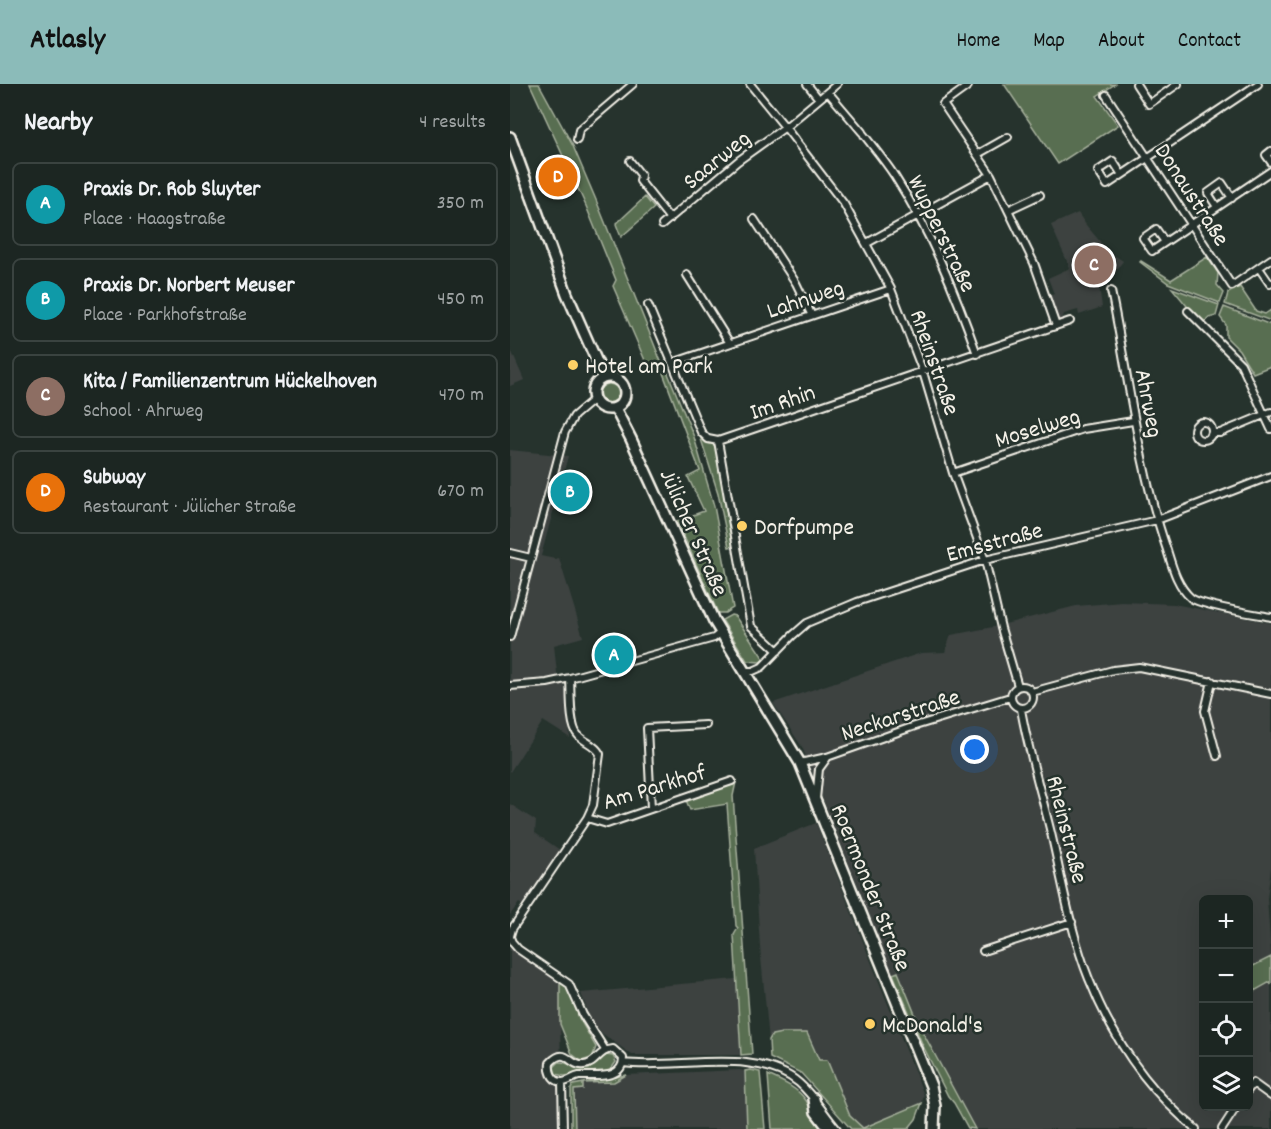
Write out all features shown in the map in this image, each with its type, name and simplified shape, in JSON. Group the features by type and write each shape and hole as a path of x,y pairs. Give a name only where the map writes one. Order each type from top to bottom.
{"main road":[{"path":"510,137 567,294 604,378"},
{"path":"604,378 616,379 624,387 624,400 615,408 604,408 594,399 595,385 604,378"},
{"name":"Jülicher Straße","path":"615,408 720,633 744,670"},
{"name":"Roermonder Straße","path":"744,670 800,763 816,799 931,1086 935,1106 934,1129"},
{"path":"814,1099 816,1112 829,1129"}],"street":[{"path":"577,140 579,130 633,84"},
{"name":"Rheinstraße","path":"750,84 844,204 891,289 923,372 953,473 985,560 1018,686"},
{"path":"807,84 819,99"},
{"name":"Saarweg","path":"662,225 738,161 785,127 837,84"},
{"path":"1136,84 1149,104 1178,84"},
{"path":"1122,175 1258,84"},
{"path":"968,86 943,104 991,175 1034,263 1056,326"},
{"name":"Wupperstraße","path":"828,92 894,174 918,215 943,263 977,354"},
{"name":"Donaustraße","path":"1106,95 1232,286 1271,259"},
{"path":"978,154 1008,137"},
{"path":"1271,152 1266,155 1271,162"},
{"name":"Saarweg","path":"630,161 641,175 640,182 670,219"},
{"path":"1165,242 1271,171"},
{"path":"867,243 991,175"},
{"path":"1217,207 1208,193 1222,183 1232,198"},
{"path":"1008,210 1040,195"},
{"path":"754,219 796,283 811,315"},
{"path":"1258,268 1271,283"},
{"path":"687,275 729,342"},
{"name":"Lahnweg","path":"672,363 891,289"},
{"name":"Ahrweg","path":"1111,291 1133,421 1156,520 1175,573 1182,587 1196,601 1271,617"},
{"path":"648,305 701,432 708,439 718,441 751,626 778,651"},
{"path":"1188,310 1241,364 1268,414 1271,429"},
{"name":"Im Rhin","path":"718,441 1070,321"},
{"path":"510,637 566,432 574,416 594,399"},
{"path":"1212,433 1220,433 1268,414"},
{"name":"Moselweg","path":"953,473 1083,429 1133,421"},
{"name":"Emsstraße","path":"744,670 753,671 762,667 807,623 856,602 985,560 1156,520 1271,476"},
{"path":"510,553 531,558"},
{"path":"510,686 547,683 570,678 714,638 720,633"},
{"path":"1032,692 1113,670 1139,666 1271,694"},
{"name":"Am Parkhof","path":"570,678 573,727 577,735 597,749 600,754 593,805 587,818 512,929 510,936 518,949 569,984 583,1015 605,1050"},
{"path":"1212,681 1204,711 1217,756"},
{"path":"1010,697 1014,688 1018,686 1026,686 1032,692 1030,704 1021,709"},
{"name":"Rheinstraße","path":"1010,697 1013,704 1021,709 1072,922 1088,977 1127,1054 1154,1088 1177,1113 1196,1129"},
{"name":"Neckarstraße","path":"800,763 827,757 887,735 1010,697"},
{"path":"651,808 647,728 706,725"},
{"path":"816,799 819,769 827,757"},
{"name":"Am Parkhof","path":"587,818 600,824 607,824 732,781"},
{"path":"984,951 1072,922"},
{"path":"613,1049 623,1058 623,1063 618,1071 610,1075 581,1076 562,1082 553,1077 549,1068 555,1058 564,1055 579,1065 584,1065 592,1062 605,1050 613,1049"},
{"path":"623,1063 746,1062 770,1066 798,1082 837,1129"},
{"path":"562,1082 563,1129"},
{"path":"1253,1083 1271,1096"},
{"path":"1222,1129 1235,1111"}],"shaded area":[{"path":"1078,213 1108,251 1123,261 1107,284 1099,286 1102,307 1079,315 1078,310 1064,314 1062,319 1058,320 1049,296 1054,294 1048,278 1070,268 1051,225"},
{"path":"510,348 524,380 510,386"},
{"path":"510,450 568,456 541,556 559,558 583,637 554,645 557,673 565,687 570,738 543,721 510,772"},
{"path":"1122,602 1174,604 1271,623 1271,868 1267,898 1271,954 1271,1129 975,1129 921,1029 898,972 893,974 802,747 773,703 921,653 945,652 951,635 1076,606"},
{"path":"510,804 536,821 535,833 560,850 523,906 519,903 510,915"},
{"path":"816,823 924,1095 922,1103 863,1128 853,1124 824,1078 770,1051 754,848"},
{"path":"510,947 560,981 561,1129 510,1129"},
{"path":"736,979 741,1055 632,1055 603,1034 596,1026 588,1013 581,993"},
{"path":"745,1071 747,1129 575,1129 573,1090 582,1089 582,1084 614,1082 626,1075"}],"green space":[{"path":"530,84 539,84 573,146 596,200 662,364 650,372 613,286 616,280 586,206"},
{"path":"1004,84 1115,84 1097,96 1118,125 1058,164"},
{"path":"645,197 654,208 621,237 616,224"},
{"path":"1207,257 1218,273 1217,285 1224,293 1220,303 1168,283 1140,262 1171,280"},
{"path":"1240,287 1256,311 1265,314 1271,310 1271,321 1225,304 1228,293"},
{"path":"1172,288 1219,305 1216,316 1205,322"},
{"path":"1224,307 1271,325 1271,366 1253,373 1239,350 1226,337 1226,325 1220,317"},
{"path":"667,371 694,437 714,506 733,608 725,613 718,613 677,521 704,511 688,477 700,471 663,373"},
{"path":"609,384 616,387 619,394 616,401 609,404 602,401 599,394 602,387"},
{"path":"700,436 717,447 734,546 729,547 718,493"},
{"path":"731,615 735,616 764,659 760,662 747,661 722,620"},
{"path":"736,782 733,796 752,1054 741,1055 734,935 738,928 736,926 727,804 690,810 686,800"},
{"path":"1271,957 1271,985 1270,982 1253,992 1253,966"},
{"path":"898,972 921,1029 975,1129 968,1128 948,1096 923,1046 893,974"},
{"path":"560,981 568,987 579,1018 596,1047 592,1058 581,1061 572,1054 560,1024"},
{"path":"807,1033 819,1060 827,1060 850,1116 863,1128 922,1103 916,1119 908,1129 851,1129 801,1073 770,1058 769,1040 772,1035"},
{"path":"606,1055 613,1056 616,1062 609,1072 564,1076 556,1074 554,1067 559,1062 589,1069"},
{"path":"745,1071 760,1072 765,1129 747,1129"},
{"path":"626,1075 614,1082 584,1083"},
{"path":"768,1075 788,1085 801,1095 822,1129 772,1129"},
{"path":"583,1083 583,1089 574,1090 575,1129 571,1129 571,1089 573,1085"}],"place":[{"name":"Subway","path":"558,177"},
{"name":"Kita / Familienzentrum Hückelhoven","path":"1094,265"},
{"name":"Hotel am Park","path":"573,365"},
{"name":"Praxis Dr. Norbert Meuser","path":"570,492"},
{"name":"Dorfpumpe","path":"742,526"},
{"name":"Praxis Dr. Rob Sluyter","path":"614,655"},
{"name":"McDonald's","path":"870,1024"}]}
